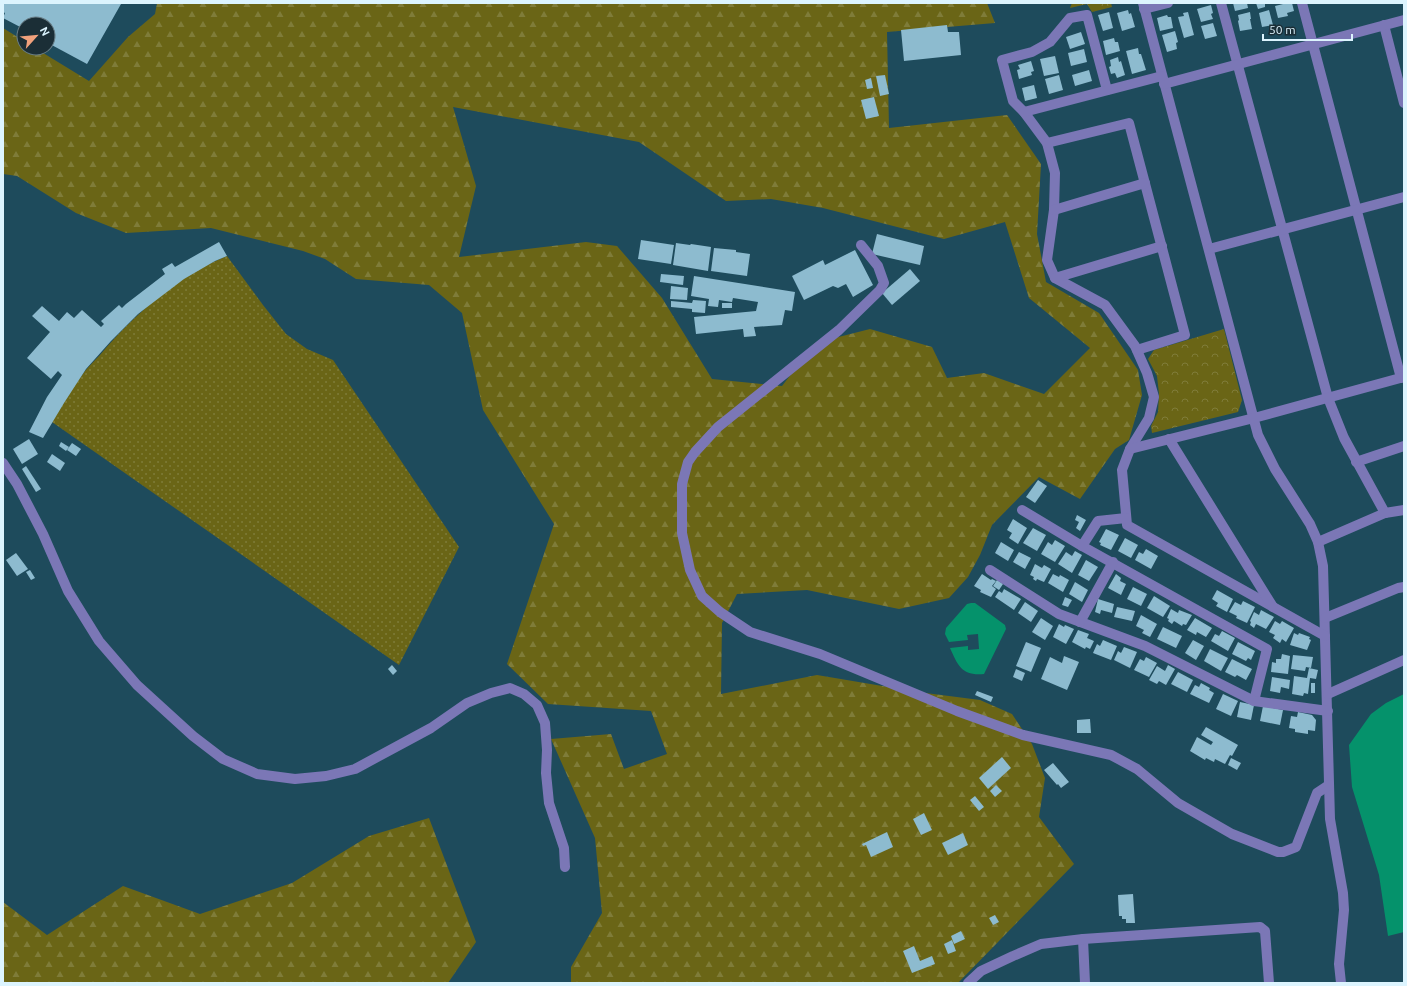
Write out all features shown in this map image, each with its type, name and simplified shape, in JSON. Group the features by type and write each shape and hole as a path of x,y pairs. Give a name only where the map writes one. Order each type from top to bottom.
{"street":[{"path":"1168,3 1144,6 1258,436 1267,455 1310,524 1318,542 1323,566 1328,694 1328,784 1330,819 1343,893 1344,910 1339,964 1341,983"},
{"path":"1221,3 1328,398 1344,438 1385,513"},
{"path":"1130,449 1254,418 1402,377 1356,210 1302,3"},
{"path":"1107,90 1087,15 1070,18 1050,42 1032,52 1002,60 1013,102 1024,112 1047,143 1055,173 1054,210 1047,260 1055,278 1105,305 1137,350 1147,373 1154,397 1149,418 1130,449 1122,470 1127,526 1325,636"},
{"path":"1024,112 1107,90 1238,64 1404,20"},
{"path":"1384,25 1404,103"},
{"path":"1047,143 1129,123 1185,335 1137,350"},
{"path":"1054,210 1145,183"},
{"path":"1209,249 1404,197"},
{"path":"861,245 878,266 884,283 880,290 838,330 718,427 688,462 682,484 682,533 690,570 702,596 720,612 750,632 820,654 957,711 1023,735 1111,754 1137,769 1178,803 1232,834 1278,852 1283,852 1296,847 1317,792 1328,784"},
{"path":"1055,278 1162,246"},
{"path":"1169,439 1274,608"},
{"path":"1356,462 1404,446"},
{"path":"3,463 17,484 43,534 68,591 99,642 137,685 193,736 223,759 250,771 257,774 295,779 326,776 355,769 431,728 467,703 491,693 510,688 524,694 537,705 544,723 547,750 546,773 549,803 564,848 565,867"},
{"path":"1022,510 1082,546 1267,649 1254,701"},
{"path":"1318,542 1385,513 1404,510"},
{"path":"1082,546 1098,521 1126,518"},
{"path":"1080,622 1113,562"},
{"path":"990,570 1059,614 1145,646 1254,701 1328,711"},
{"path":"1325,618 1398,588 1404,587"},
{"path":"1328,694 1404,660"},
{"path":"968,983 981,971 1041,944 1083,939 1260,927 1265,931 1269,983"},
{"path":"1083,939 1085,983"}],"green space":[{"path":"157,3 987,3 995,23 887,32 889,128 1007,115 1041,164 1037,234 1046,282 1099,313 1138,370 1142,395 1129,440 1115,449 1080,499 1039,477 992,525 980,555 968,577 949,598 899,609 807,590 737,594 722,623 721,694 817,675 918,692 980,700 1012,714 1032,744 1045,778 1039,817 1074,864 958,983 571,983 571,967 602,913 595,838 551,739 611,734 624,769 667,754 651,711 548,704 507,664 554,524 483,410 462,313 429,285 356,279 325,259 303,251 211,228 126,233 76,213 17,176 3,174 3,28 16,36 16,56 48,56 89,81 128,37 155,14","holes":["453,107 639,142 726,201 771,199 823,208 944,239 1005,222 1029,298 1090,348 1044,394 984,373 947,378 932,347 870,329 815,343 782,386 712,379 662,298 617,246 586,242 459,257 476,186"]},
{"path":"1072,3 1111,3 1112,7 1092,12 1087,4 1070,8"},
{"path":"227,256 286,334 307,349 333,360 459,547 399,665 52,422 85,371 142,311 174,285 191,274"},
{"path":"1224,329 1242,400 1238,412 1152,433 1151,426 1158,412 1159,394 1157,376 1148,359 1154,350"},
{"path":"429,818 476,942 448,983 3,983 3,902 47,935 123,886 200,914 292,883 369,836"}],"shaded area":[{"path":"975,603 1005,625 1006,629 984,674 971,673 958,665 950,648 968,646 968,650 979,649 978,634 967,635 968,640 949,642 945,634 946,628 967,604"},
{"path":"1404,694 1404,932 1388,936 1379,875 1352,787 1349,745 1371,714 1386,703"}],"building":[{"path":"3,3 121,4 87,64 56,47 56,16 16,16 16,25 3,18 5,13 3,12"},
{"path":"1233,3 1247,3 1248,8 1235,11"},
{"path":"1256,3 1265,3 1265,7 1258,9"},
{"path":"1292,3 1294,11 1287,13 1288,16 1278,18 1275,6"},
{"path":"1211,5 1213,13 1211,14 1213,19 1201,22 1197,9"},
{"path":"1128,10 1129,14 1131,13 1135,27 1122,31 1117,13"},
{"path":"1269,10 1273,25 1262,27 1259,13"},
{"path":"1109,12 1113,28 1103,31 1098,15"},
{"path":"1188,12 1194,35 1184,38 1178,17 1184,16 1183,13"},
{"path":"1250,12 1252,29 1240,31 1238,15"},
{"path":"1167,15 1168,17 1171,17 1173,28 1160,31 1157,18"},
{"path":"1213,23 1217,36 1205,39 1201,26"},
{"path":"947,25 948,32 959,32 961,55 904,61 901,30"},
{"path":"1175,31 1178,42 1176,43 1177,49 1167,52 1162,35"},
{"path":"1081,32 1085,44 1070,49 1066,37"},
{"path":"1114,38 1115,42 1118,42 1120,51 1106,55 1103,41"},
{"path":"1138,48 1146,70 1132,74 1126,51"},
{"path":"1084,49 1087,62 1071,66 1068,53"},
{"path":"1055,56 1059,73 1044,76 1040,59"},
{"path":"1118,57 1119,62 1121,61 1125,75 1117,78 1115,73 1111,74 1109,67 1111,66 1110,60"},
{"path":"1031,61 1034,71 1031,72 1032,75 1019,79 1017,70 1020,69 1018,65"},
{"path":"1089,70 1092,81 1075,86 1072,75"},
{"path":"885,75 889,94 880,96 876,76"},
{"path":"1059,75 1063,90 1049,94 1045,79"},
{"path":"871,78 873,88 867,89 865,80"},
{"path":"1034,85 1037,98 1025,101 1022,88"},
{"path":"874,97 879,116 866,119 861,100"},
{"path":"877,234 924,246 920,265 872,254"},
{"path":"641,240 674,245 671,264 638,259"},
{"path":"219,242 227,256 215,261 184,279 138,314 86,369 43,438 29,432 47,397 62,375 58,371 51,379 27,358 50,332 32,316 42,306 59,321 67,312 74,318 82,310 101,327 104,324 101,321 119,305 122,308 165,274 162,269 172,263 175,267"},
{"path":"676,243 711,247 708,271 673,265"},
{"path":"714,248 736,250 736,252 750,254 747,276 711,271"},
{"path":"855,250 873,285 853,297 846,284 838,288 833,286 804,300 792,276 823,260 825,265"},
{"path":"910,269 920,281 892,305 882,293"},
{"path":"661,274 684,276 683,285 660,282"},
{"path":"694,276 795,292 792,311 785,310 782,325 754,327 756,336 744,337 743,329 696,334 694,317 756,311 758,302 733,298 732,302 719,300 718,307 708,306 709,299 691,296"},
{"path":"671,286 688,288 687,300 670,299"},
{"path":"693,300 706,301 705,313 692,312 692,309 671,307 671,301 692,303"},
{"path":"722,303 732,303 732,308 722,308"},
{"path":"29,439 38,454 22,464 13,449"},
{"path":"61,442 69,447 66,451 59,446"},
{"path":"72,443 81,449 76,456 67,450"},
{"path":"52,454 65,463 60,471 47,462"},
{"path":"26,466 41,489 36,492 22,469"},
{"path":"1038,480 1047,486 1035,503 1026,497"},
{"path":"1077,515 1086,520 1080,531 1076,528 1079,522 1075,520"},
{"path":"1013,519 1027,528 1018,544 1009,538 1012,533 1007,530"},
{"path":"1033,528 1046,535 1037,551 1023,543"},
{"path":"1106,529 1119,535 1111,550 1100,545 1101,543 1099,542"},
{"path":"1125,538 1138,545 1131,558 1118,551"},
{"path":"1055,540 1065,546 1055,562 1041,554 1048,542 1052,545"},
{"path":"1001,542 1014,550 1008,561 995,553"},
{"path":"1146,549 1158,556 1151,569 1135,560 1139,552 1143,554"},
{"path":"1075,551 1082,555 1072,573 1058,564 1066,552 1072,556"},
{"path":"1019,552 1031,558 1025,569 1013,562"},
{"path":"16,553 28,569 17,576 6,560"},
{"path":"1086,560 1098,567 1089,581 1078,575"},
{"path":"1035,564 1042,568 1044,565 1051,569 1044,582 1037,579 1036,581 1033,579 1034,577 1030,575"},
{"path":"30,570 35,578 31,580 26,572"},
{"path":"982,574 991,580 996,581 992,586 996,589 991,597 980,592 981,590 974,586"},
{"path":"1053,574 1059,577 1060,575 1069,580 1063,592 1048,583"},
{"path":"1116,574 1121,578 1120,581 1126,584 1121,595 1108,588"},
{"path":"997,580 1003,584 999,590 993,586"},
{"path":"1075,582 1088,590 1082,602 1069,594"},
{"path":"1133,587 1147,594 1141,606 1127,599"},
{"path":"1004,589 1021,599 1014,610 995,597 999,591 1002,593"},
{"path":"1217,590 1233,599 1227,612 1216,606 1218,603 1212,599"},
{"path":"1154,596 1170,606 1163,617 1147,608"},
{"path":"1065,597 1072,600 1068,607 1062,605"},
{"path":"1098,599 1114,604 1112,613 1101,610 1100,614 1095,612"},
{"path":"1243,601 1255,607 1247,623 1236,618 1237,616 1229,612 1235,602 1241,605"},
{"path":"1025,602 1038,611 1031,622 1018,613"},
{"path":"1117,607 1135,611 1132,621 1114,617"},
{"path":"1171,609 1178,613 1179,610 1192,615 1186,625 1183,624 1182,626 1174,621 1172,624 1168,621 1169,619 1167,618"},
{"path":"1261,610 1274,617 1266,629 1256,624 1254,628 1250,625 1254,612 1259,615"},
{"path":"1141,615 1157,624 1150,637 1142,633 1144,630 1136,626"},
{"path":"1041,618 1053,626 1045,640 1032,632"},
{"path":"1195,618 1212,628 1206,637 1197,632 1196,635 1187,630"},
{"path":"1275,621 1280,624 1282,621 1294,628 1286,642 1282,639 1280,643 1273,638 1275,635 1269,632"},
{"path":"1059,624 1064,627 1065,625 1074,629 1066,644 1053,637"},
{"path":"1163,627 1182,636 1176,648 1157,639"},
{"path":"1078,630 1089,634 1087,638 1094,641 1090,649 1086,647 1085,649 1072,642"},
{"path":"1222,631 1235,638 1228,651 1211,641 1215,634 1219,636"},
{"path":"1294,633 1298,635 1299,633 1310,637 1309,639 1311,640 1307,650 1290,645"},
{"path":"1103,640 1117,646 1111,660 1093,653 1097,644 1100,646"},
{"path":"1193,640 1204,646 1196,660 1185,653"},
{"path":"1026,642 1041,648 1031,672 1016,666"},
{"path":"1238,642 1255,651 1251,660 1248,658 1246,661 1232,654"},
{"path":"1124,647 1137,652 1130,668 1114,660 1118,651 1121,653"},
{"path":"1210,649 1228,658 1221,671 1204,661"},
{"path":"1282,654 1290,656 1288,674 1271,672 1272,662 1276,663 1276,659 1281,659"},
{"path":"1293,655 1313,657 1311,668 1306,667 1305,671 1291,669"},
{"path":"1064,656 1079,662 1067,690 1041,679 1050,657 1062,663"},
{"path":"1146,657 1157,663 1149,677 1134,670 1140,659 1144,661"},
{"path":"1232,659 1252,669 1246,680 1237,675 1235,677 1225,672"},
{"path":"392,665 397,671 393,675 388,669"},
{"path":"1168,665 1175,669 1166,685 1159,681 1157,684 1149,680 1157,666 1165,671"},
{"path":"1309,668 1318,670 1316,679 1310,678 1308,694 1304,693 1303,696 1292,694 1294,676 1307,678"},
{"path":"1016,669 1025,673 1022,681 1013,677"},
{"path":"1178,672 1193,680 1187,692 1171,684"},
{"path":"1272,677 1290,680 1289,689 1281,687 1280,693 1270,691"},
{"path":"1201,683 1210,688 1209,690 1214,693 1209,703 1190,694 1195,685 1199,687"},
{"path":"1311,683 1315,683 1315,693 1311,693"},
{"path":"977,691 993,697 991,702 975,695"},
{"path":"1223,694 1238,701 1231,716 1216,709"},
{"path":"1240,702 1254,705 1251,720 1237,717"},
{"path":"1263,706 1283,710 1280,725 1260,721"},
{"path":"1298,712 1312,715 1316,720 1315,731 1308,730 1308,734 1295,732 1295,729 1289,728 1291,716 1297,717"},
{"path":"1090,719 1091,733 1077,733 1077,720"},
{"path":"1206,727 1238,745 1232,756 1230,755 1225,764 1215,759 1214,762 1206,758 1205,760 1190,751 1197,737 1211,745 1213,742 1201,735"},
{"path":"1002,757 1011,768 988,789 979,778"},
{"path":"1231,758 1241,763 1237,770 1228,765"},
{"path":"1053,763 1069,782 1061,788 1044,770"},
{"path":"996,785 1002,791 995,797 990,791"},
{"path":"975,796 984,807 979,811 970,800"},
{"path":"924,813 932,830 921,835 913,819"},
{"path":"887,832 893,847 871,857 866,845 863,846 862,844"},
{"path":"963,833 968,845 948,855 942,843"},
{"path":"1133,894 1135,923 1126,923 1126,919 1122,919 1122,916 1119,916 1118,895"},
{"path":"995,915 999,922 993,925 989,918"},
{"path":"961,931 965,939 954,944 951,936"},
{"path":"952,940 956,951 948,954 944,944"},
{"path":"914,946 920,961 932,956 935,964 912,973 903,951"}]}
